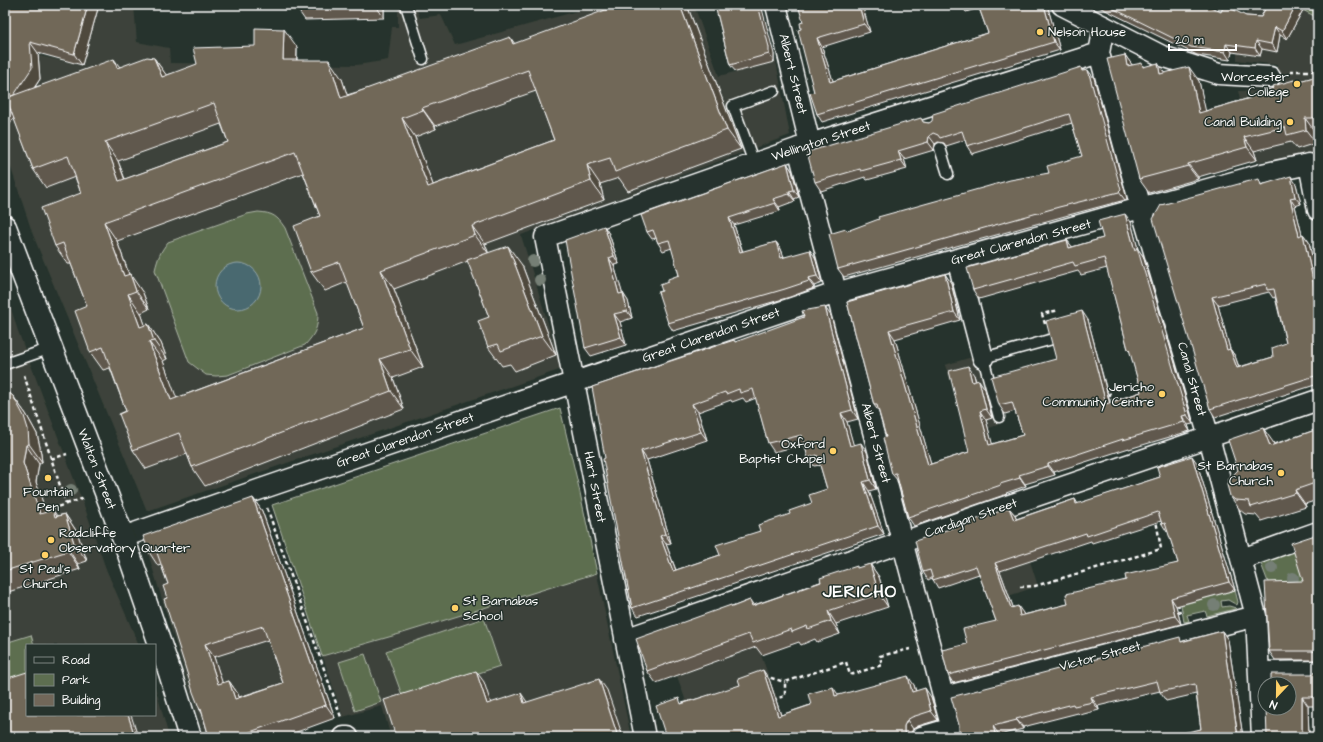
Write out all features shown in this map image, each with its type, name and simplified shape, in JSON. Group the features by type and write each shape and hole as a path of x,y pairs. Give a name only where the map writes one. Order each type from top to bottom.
{"street":[{"name":"Albert Street","path":"776,5 804,146 836,293 953,732"},
{"path":"1062,5 1162,56 1219,74 1270,77"},
{"name":"Canal Street","path":"1104,26 1099,53 1141,208 1209,437 1256,616 1262,737"},
{"name":"Wellington Street","path":"545,237 804,146 929,113 1099,53"},
{"name":"Great Clarendon Street","path":"123,537 836,293 1262,174 1309,164 1318,210"},
{"name":"Walton Street","path":"5,227 123,537 170,673 190,737"},
{"name":"Hart Street","path":"545,237 645,737"},
{"path":"957,259 983,358"},
{"name":"Cardigan Street","path":"625,639 902,542 1318,400"},
{"path":"1242,559 1318,532"},
{"name":"Victor Street","path":"944,697 1256,616"},
{"path":"1259,672 1318,672"},
{"path":"921,737 953,732"}],"lane":[{"path":"406,5 423,59"},
{"path":"754,164 734,106 774,91"},
{"path":"940,148 948,174"},
{"path":"999,418 983,358 1049,340"},
{"path":"5,364 51,348"}],"path":[{"path":"1270,77 1276,71 1318,71"},
{"path":"1049,340 1042,314 1059,310"},
{"path":"19,360 66,504 39,512"},
{"path":"1101,391 1108,389 1113,404"},
{"path":"51,459 70,453"},
{"path":"261,489 347,737"},
{"path":"1020,587 1035,586 1161,549 1154,516"},
{"path":"1177,598 1185,634"},
{"path":"762,675 785,682 846,662 850,675 882,665 880,656 929,644"},
{"path":"770,701 784,696 785,682"}],"shaded area":[{"path":"99,5 134,5 137,42 169,48 170,63 357,65 388,60 392,27 398,27 398,9 416,7 420,18 441,15 455,45 599,5 694,5 719,76 776,61 790,135 521,235 562,369 147,511 33,235 5,150 5,48 82,65"},
{"name":"Worcester College","path":"1250,5 1318,5 1318,153 1257,162 1238,91 1274,90 1277,65 1237,60 1237,31"},
{"name":"Radcliffe Observatory Quarter","path":"5,289 18,331 86,511 106,569 139,644 26,644 26,716 156,716 156,690 169,737 5,737"},
{"path":"979,355 998,425 968,435 945,365"},
{"name":"St Barnabas School","path":"579,488 631,737 384,737 390,734 382,706 343,717 272,505"},
{"path":"219,522 292,696 257,737 204,737 147,550"},
{"path":"1028,555 1038,586 991,602 981,571"},
{"path":"758,647 778,701 696,730 677,676"}],"green space":[{"path":"1293,5 1318,5 1318,18"},
{"path":"258,212 267,213 274,216 285,228 318,313 317,327 314,334 305,345 228,375 206,375 189,362 155,270 157,262 161,252 168,242 247,214"},
{"path":"560,408 597,573 403,633 322,656 272,505"},
{"path":"1297,550 1309,590 1271,590 1260,561"},
{"path":"1235,590 1238,602 1237,605 1228,600 1221,601 1222,607 1229,606 1236,608 1235,609 1207,616 1205,611 1187,615 1189,621 1184,622 1181,605"},
{"path":"484,618 500,666 403,698 386,651"},
{"path":"31,635 34,644 26,644 26,677 5,684 5,643"},
{"path":"365,654 381,702 355,711 339,662"}],"water":[{"path":"238,263 251,267 257,273 261,286 257,299 251,305 238,309 225,305 219,299 215,286 219,273 225,267"}],"building":[{"path":"5,5 88,5 74,54 30,42 32,68 14,95 6,98 8,103 5,108"},
{"path":"297,5 376,5 376,6 297,8"},
{"path":"619,5 680,5 727,130 615,172 610,158 587,165 591,181 472,226 475,235 381,270 410,349 380,359 391,391 192,467 179,433 133,450 119,414 126,411 103,347 90,352 75,311 87,306 63,243 55,246 41,208 81,193 68,156 33,169 6,98 114,59 117,68 147,57 154,58 162,77 197,64 193,48 255,46 255,28 284,29 283,60 329,60 341,98 510,37 513,44","holes":["528,70 554,140 428,187 402,118 423,110 422,108","214,103 228,142 119,181 105,142","295,152 320,216 294,226 311,272 339,262 364,328 171,400 149,342 154,341 148,324 140,327 128,294 136,291 130,274 124,276 104,222"]},
{"path":"715,5 758,5 769,47 769,54 730,65"},
{"path":"798,5 859,5 864,24 817,38 830,82 988,33 978,5 1044,5 1054,42 817,114 810,93 814,92 798,30 801,29 800,23 803,22"},
{"path":"1106,5 1207,5 1221,12 1224,5 1246,16 1261,17 1267,5 1296,5 1282,31 1275,27 1271,44 1256,41 1255,48 1226,44 1225,52 1191,47"},
{"path":"1125,55 1127,66 1142,63 1143,67 1158,63 1160,74 1189,67 1199,113 1250,98 1250,96 1274,88 1273,86 1294,80 1295,82 1318,76 1318,118 1305,118 1306,130 1287,135 1285,127 1244,137 1247,147 1188,164 1188,166 1139,179 1107,59"},
{"path":"1081,67 1082,71 1088,70 1121,190 1119,192 1059,207 838,269 829,234 846,229 847,231 879,219 878,217 1010,180 1049,173 1047,166 1082,156 1069,114 967,146 962,131 940,138 938,135 933,133 929,136 928,142 898,151 901,160 861,171 860,169 815,182 807,152 921,118 923,122 929,123 932,121 933,114"},
{"path":"787,163 794,190 789,191 789,194 773,199 775,203 729,218 740,252 776,242 781,258 810,250 817,276 808,278 809,281 785,289 668,323 658,292 662,291 660,285 668,282 668,279 679,275 669,240 658,243 653,230 647,232 641,215"},
{"path":"1291,176 1295,197 1290,198 1299,236 1303,234 1317,299 1318,298 1318,375 1210,409 1153,219 1161,205 1259,179 1261,185","holes":["1266,284 1267,290 1274,289 1286,343 1272,348 1273,357 1237,368 1230,349 1227,350 1212,297"]},
{"path":"1125,214 1135,251 1137,247 1187,415 1182,416 1184,422 1123,439 1048,464 1048,466 1019,475 1020,478 908,517 896,473 892,474 883,438 886,437 877,405 874,405 847,302 945,274 954,312 889,330 928,465 969,452 949,371 968,366 972,382 979,380 986,409 980,411 989,445 1023,435 1012,402 999,405 991,377 1056,359 1046,321 1082,311 1106,404 1141,392 1104,258 1075,266 1073,262 973,290 967,268 1067,240 1069,248 1103,238 1098,221"},
{"path":"604,226 614,256 609,258 619,294 623,293 627,311 614,314 621,337 585,348 565,240"},
{"path":"508,246 542,336 501,351 498,344 488,347 478,321 489,317 467,260"},
{"path":"825,307 852,410 841,413 850,446 861,443 870,480 863,482 878,526 632,608 603,459 605,458 592,387 734,340 735,342 804,317 802,311","holes":["739,389 740,393 753,389 768,443 802,435 808,458 817,455 827,489 809,495 812,503 789,511 790,514 758,525 760,531 716,545 720,555 673,571 660,536 665,534 641,451 701,432 692,404 725,392 726,394"]},
{"path":"5,390 13,396 24,416 28,429 29,444 26,445 23,463 40,514 53,510 55,517 65,514 74,543 66,546 68,551 5,571"},
{"name":"St Barnabas Church","path":"1263,428 1270,446 1318,429 1318,482 1295,490 1296,493 1251,507 1249,501 1235,500 1230,496 1227,485 1228,480 1238,470 1228,440"},
{"path":"1192,456 1229,582 1171,598 1175,616 948,675 942,650 967,644 963,629 996,621 976,566 933,580 930,570 923,572 915,541 1009,508 1014,520 1075,499 1076,504 1160,477 1157,467","holes":["1158,512 1162,524 1165,523 1178,563 1125,575 1126,580 1066,594 1068,604 1020,616 1018,606 1011,608 995,563 1086,533 1087,536"]},
{"path":"253,498 326,705 236,737 209,737 201,709 200,710 193,692 164,599 167,598 163,586 168,584 156,550 149,552 143,536","holes":["263,626 283,683 235,699 229,681 218,684 205,644"]},
{"path":"1318,534 1318,653 1312,651 1269,651 1265,582 1303,581 1291,543"},
{"path":"870,564 879,594 828,611 831,621 808,629 807,626 792,632 791,629 753,643 749,634 647,671 636,639 731,605 732,607 750,600 752,606 821,582 820,578 857,566 857,568"},
{"path":"1222,631 1238,737 1178,737 1178,734 1201,729 1195,684 1160,692 1157,681 1091,697 1093,702 1074,706 1073,704 993,726 996,737 954,737 959,731 959,725 951,697 1180,637 1181,642"},
{"path":"763,670 778,716 811,705 808,694 833,687 835,696 908,676 912,692 925,688 931,711 907,720 904,726 904,732 908,737 666,737 656,706 679,698 681,704 740,685 738,679"},
{"path":"476,671 487,704 521,693 524,703 599,679 618,737 396,737 384,700"},
{"path":"26,672 26,716 128,716 135,737 8,737 5,727 5,679"},
{"path":"1318,672 1318,697 1302,697 1302,736 1304,737 1267,737 1266,716 1297,716 1297,676 1271,676 1271,674 1312,674"},
{"path":"938,733 941,737 925,737"}],"place":[{"name":"Nelson House","path":"1040,32"},
{"name":"Worcester College","path":"1297,84"},
{"name":"Canal Building","path":"1290,122"},
{"name":"Jericho Community Centre","path":"1162,394"},
{"name":"Oxford Baptist Chapel","path":"833,451"},
{"name":"St Barnabas Church","path":"1281,473"},
{"name":"Fountain Pen","path":"48,478"},
{"name":"Radcliffe Observatory Quarter","path":"51,540"},
{"name":"St Paul's Church","path":"45,555"},
{"name":"St Barnabas School","path":"455,608"}],"district":[{"name":"JERICHO","path":"860,592"}]}
